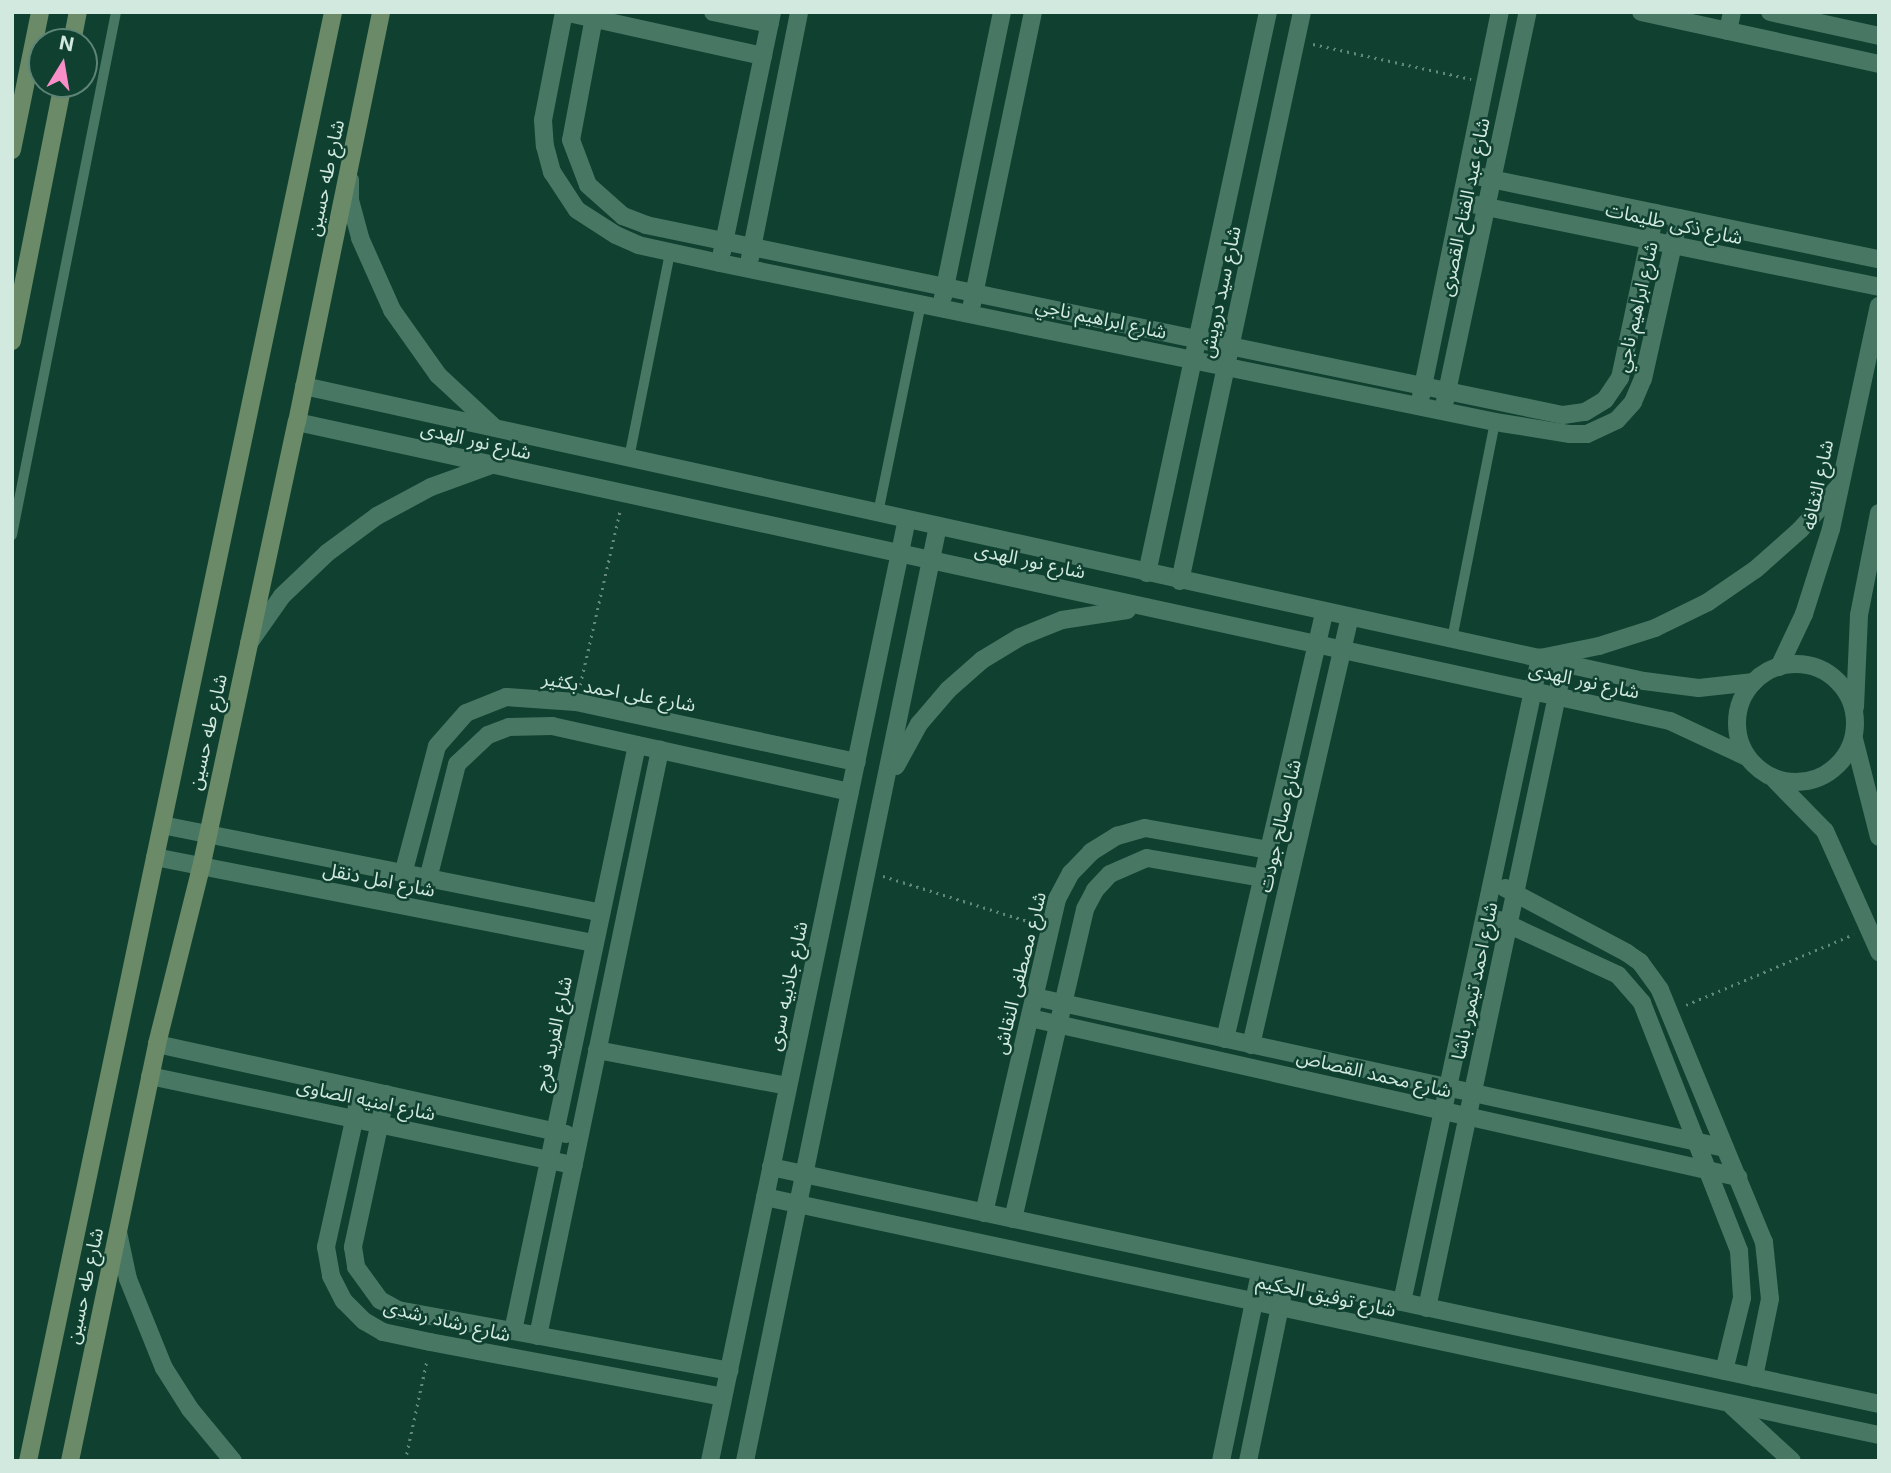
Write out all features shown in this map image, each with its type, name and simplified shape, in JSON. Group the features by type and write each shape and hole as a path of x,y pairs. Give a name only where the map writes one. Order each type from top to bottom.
{"street":[{"path":"12,149 40,12"},
{"name":"شارع طه حسين","path":"31,1460 333,12"},
{"name":"شارع طه حسين","path":"70,1461 150,1076 201,867 297,422 381,12"},
{"path":"564,12 594,15 763,56"},
{"name":"شارع ابراهيم ناجي","path":"564,12 543,120 551,172 577,210 596,224 638,245 1495,422 1570,434 1587,434 1617,420 1633,402 1643,379 1679,218"},
{"path":"713,12 771,18 720,263"},
{"path":"748,268 799,12"},
{"path":"941,308 1002,12"},
{"path":"970,314 1033,12"},
{"name":"شارع سيد درويش","path":"1147,573 1268,12"},
{"name":"شارع سيد درويش","path":"1180,580 1302,12"},
{"name":"شارع عبد الفتاح القصرى","path":"1419,406 1500,12"},
{"name":"شارع عبد الفتاح القصرى","path":"1443,411 1528,12"},
{"path":"1641,12 1695,18 1728,31 1879,64"},
{"path":"1728,31 1732,12"},
{"path":"1770,12 1879,36"},
{"name":"شارع ابراهيم ناجي","path":"594,15 571,140 588,184 623,216 725,242 1563,415 1585,412 1605,400 1620,377 1655,213"},
{"path":"12,341 60,98"},
{"path":"351,160 350,200 360,238 392,310 438,375 496,429"},
{"name":"شارع ذكى طليمات","path":"1467,174 1879,259"},
{"name":"شارع ذكى طليمات","path":"1462,202 1879,287"},
{"name":"شارع الثقافه","path":"1779,667 1814,586 1879,306"},
{"name":"شارع نور الهدى","path":"304,386 1324,612 1671,686 1754,682"},
{"path":"1605,400 1617,420"},
{"name":"شارع نور الهدى","path":"297,422 1670,721 1747,757"},
{"path":"249,643 282,596 327,553 388,510 432,487 490,466"},
{"path":"1540,658 1599,646 1655,628 1707,602 1756,569 1800,530 1839,486"},
{"path":"1879,513 1859,615 1854,738 1879,837"},
{"name":"شارع جاذبيه سرى","path":"710,1461 907,519"},
{"path":"745,1461 938,526"},
{"path":"882,806 897,764 919,724 948,690 982,660 1020,637 1062,620 1106,611 1152,610"},
{"name":"شارع صالح جودت","path":"1225,1039 1324,612"},
{"name":"شارع صالح جودت","path":"1251,1045 1349,617"},
{"name":"شارع احمد تيمور باشا","path":"1402,1302 1540,658"},
{"name":"شارع احمد تيمور باشا","path":"1427,1308 1564,663"},
{"path":"1855,717 1851,701 1829,674 1797,664 1779,667 1754,682 1738,709 1738,734 1747,757 1809,810 1825,831 1879,952"},
{"path":"506,697 509,727"},
{"name":"شارع على احمد بكثير","path":"403,874 437,746 466,713 506,697 576,702 857,762"},
{"path":"428,879 457,764 488,735 509,727 552,726 850,792"},
{"path":"1769,776 1801,782 1819,778 1846,755 1854,738"},
{"name":"شارع الفريد فرج","path":"513,1331 637,745"},
{"path":"538,1336 660,750"},
{"name":"شارع امل دنقل","path":"162,825 601,914"},
{"name":"شارع مصطفى النقاش","path":"984,1213 1057,899 1071,873 1091,852 1117,836 1145,828 1271,843 1298,842"},
{"path":"1117,836 1128,863"},
{"name":"شارع امل دنقل","path":"155,857 595,943"},
{"path":"1013,1219 1085,909 1110,874 1128,863 1147,858 1263,878"},
{"path":"1492,885 1516,890 1640,962 1670,1012 1764,1242 1770,1279 1755,1377"},
{"path":"1485,917 1509,921 1626,981 1642,1003 1735,1235 1744,1273 1724,1371"},
{"path":"811,980 842,987"},
{"name":"شارع محمد القصاص","path":"1035,997 1726,1148"},
{"name":"شارع محمد القصاص","path":"1030,1018 1738,1177"},
{"name":"شارع امنيه الصاوى","path":"157,1044 579,1137"},
{"path":"597,1050 788,1086"},
{"name":"شارع امنيه الصاوى","path":"150,1076 573,1165"},
{"name":"شارع رشاد رشدى","path":"361,1089 328,1235 331,1276 344,1301 364,1321 383,1332 430,1342 723,1397"},
{"name":"شارع رشاد رشدى","path":"386,1094 356,1227 356,1268 380,1300 398,1310 729,1371"},
{"name":"شارع توفيق الحكيم","path":"771,1167 1879,1404"},
{"name":"شارع توفيق الحكيم","path":"765,1197 1879,1435"},
{"path":"118,1232 136,1302 164,1368 190,1409 233,1461"},
{"path":"1220,1461 1260,1273"},
{"path":"1248,1461 1286,1278"},
{"path":"430,1342 436,1317"},
{"path":"1729,1403 1792,1461"}],"lane":[{"path":"12,535 116,12"},
{"path":"629,458 670,252"},
{"path":"878,513 921,304"},
{"path":"1452,639 1495,422"}],"path":[{"path":"1296,40 1486,83"},
{"path":"576,702 624,495"},
{"path":"867,871 1051,928"},
{"path":"1670,1012 1868,927"},
{"path":"405,1461 430,1342"}]}
